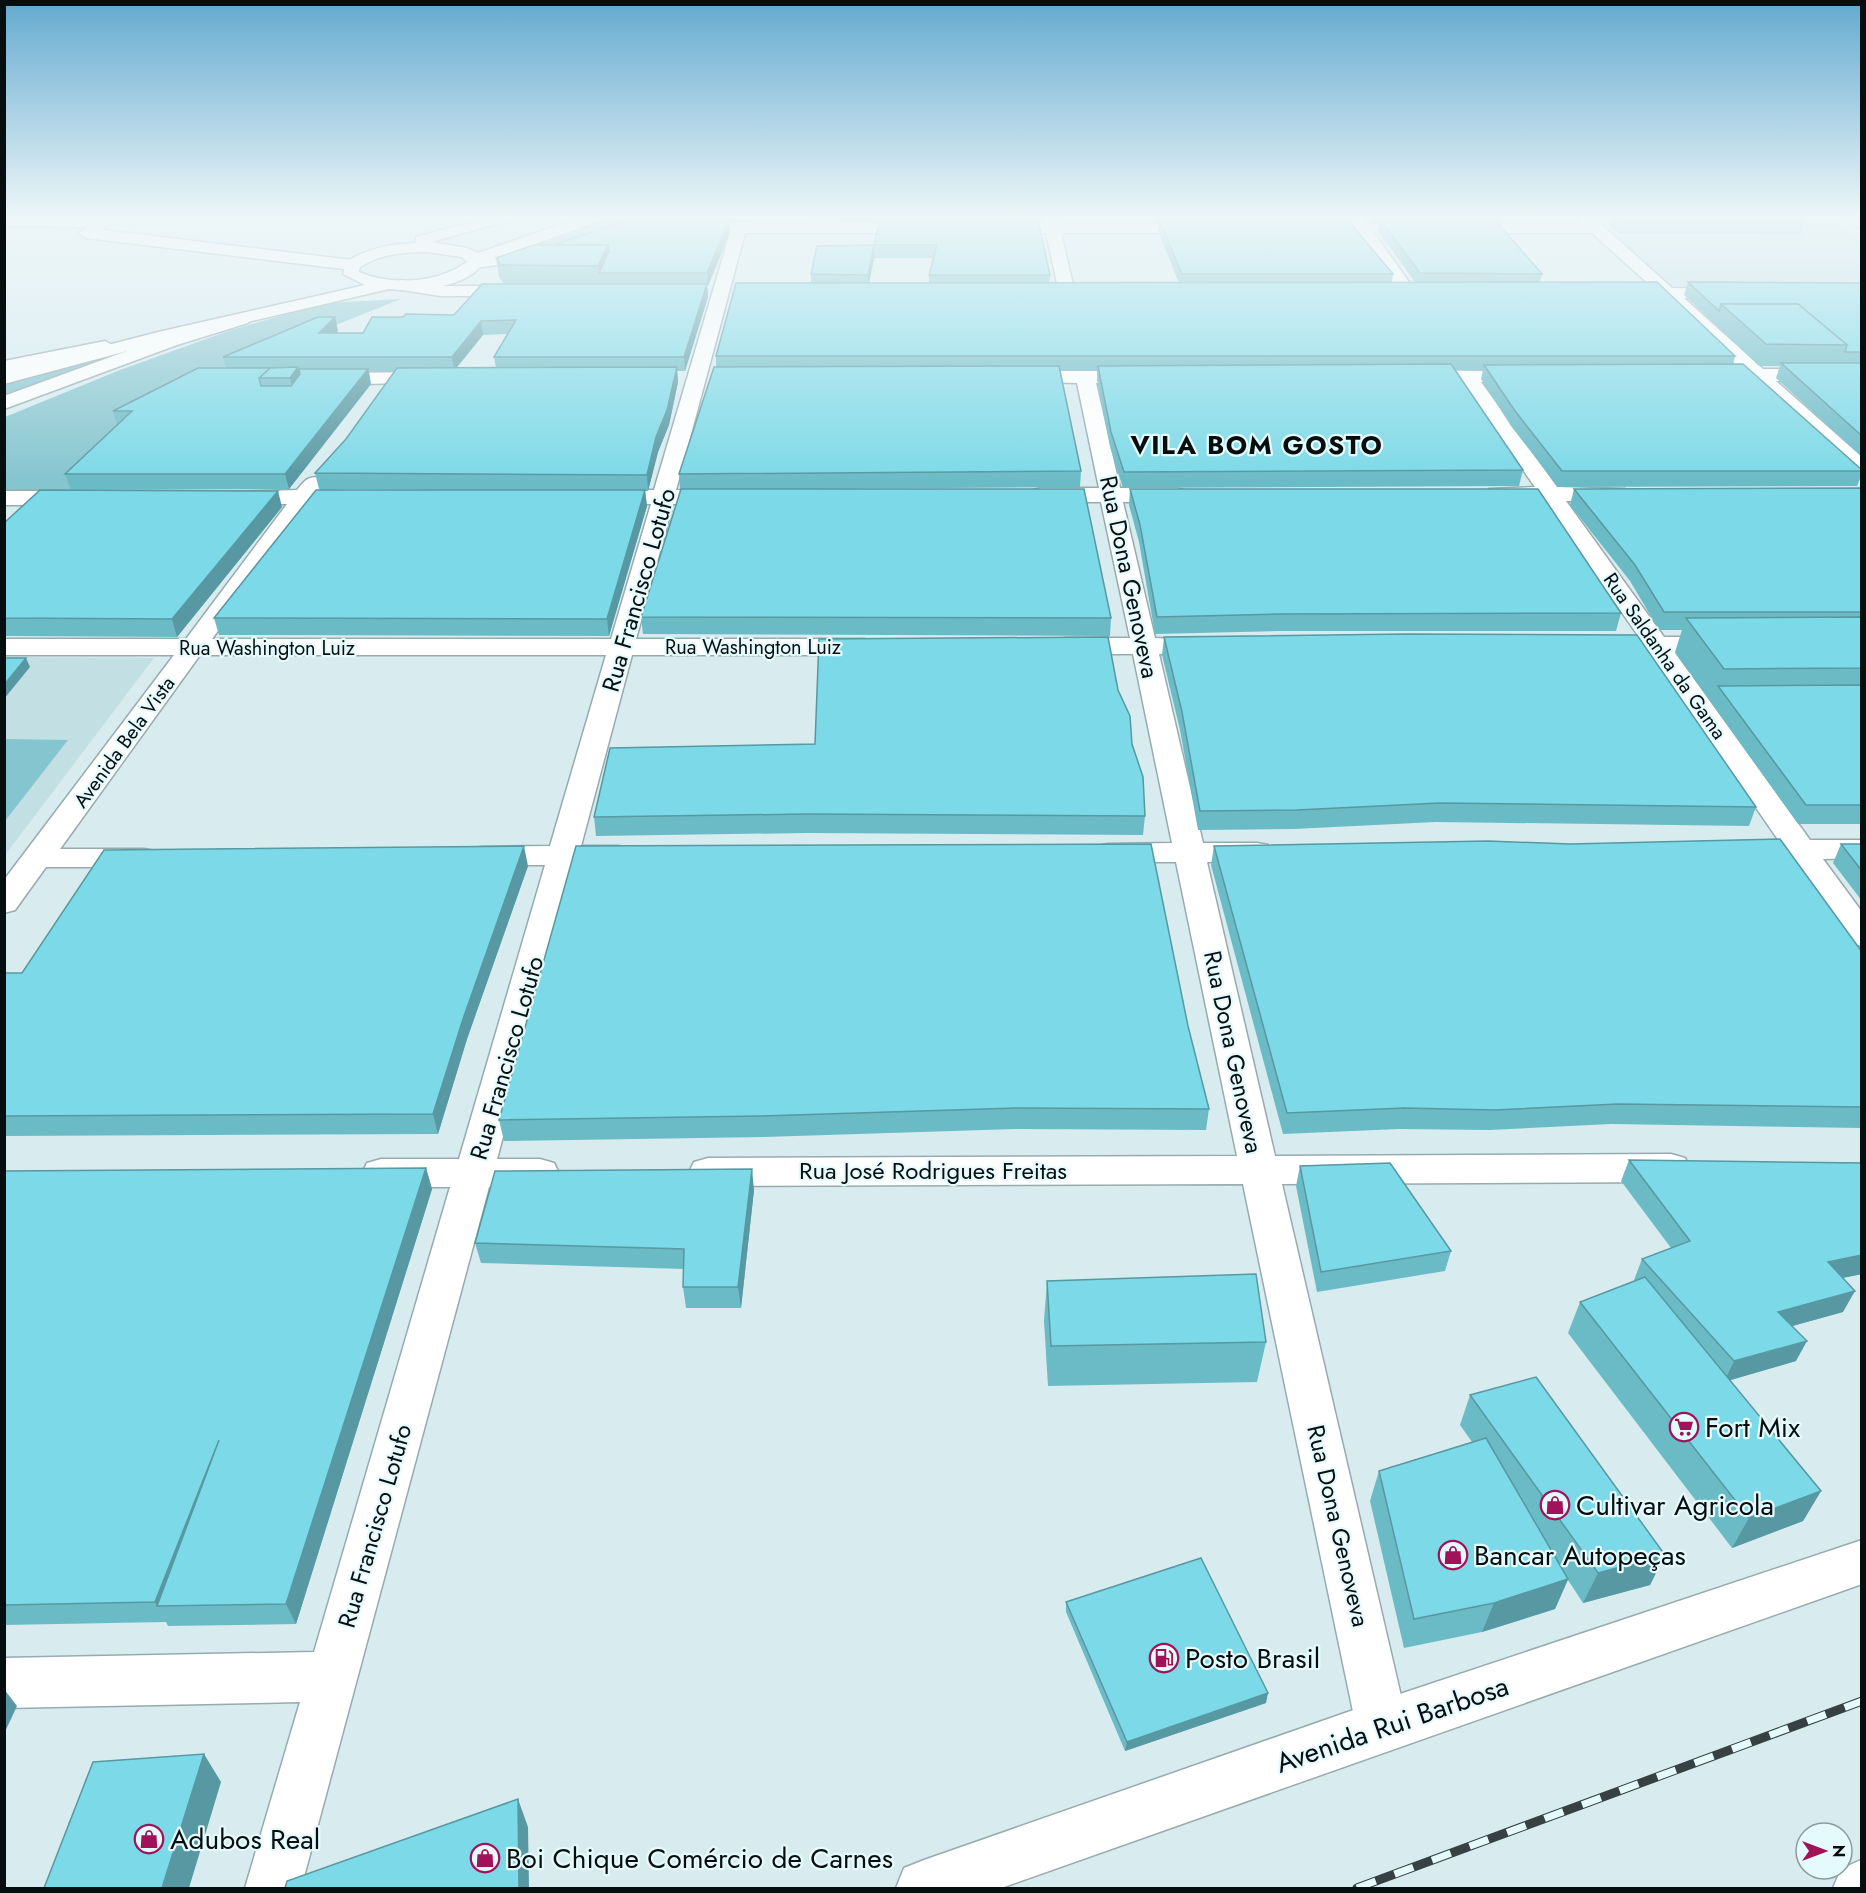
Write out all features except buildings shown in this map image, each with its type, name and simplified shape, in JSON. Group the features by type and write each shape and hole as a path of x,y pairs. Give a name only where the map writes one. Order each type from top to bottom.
{"main road":[{"path":"158,337 249,304"},
{"path":"4,378 158,337 307,304"},
{"name":"Rua Francisco Lotufo","path":"273,1888 666,497 714,304"},
{"path":"1680,304 1862,469"},
{"path":"4,403 137,353 243,319"},
{"path":"4,367 90,350 202,321"},
{"path":"1688,375 1862,375"},
{"path":"991,377 1157,376"},
{"path":"1396,376 1549,376"},
{"name":"Rua Saldanha da Gama","path":"1467,376 1862,936"},
{"name":"Rua Dona Genoveva","path":"1085,377 1382,1726"},
{"path":"310,379 451,378"},
{"path":"372,406 392,379"},
{"name":"Avenida Bela Vista","path":"4,903 331,460"},
{"path":"1480,494 1635,494"},
{"path":"1017,496 1194,495"},
{"path":"208,497 374,497"},
{"path":"584,497 748,497"},
{"path":"4,498 100,498"},
{"path":"1573,645 1748,645"},
{"path":"1037,646 1239,646"},
{"name":"Rua Washington Luiz","path":"4,647 883,647"},
{"path":"1717,850 1862,849"},
{"path":"1083,853 1285,852"},
{"path":"456,856 646,855"},
{"path":"38,858 169,858"},
{"name":"Rua José Rodrigues Freitas","path":"676,1172 1708,1168"},
{"path":"345,1173 570,1173"},
{"name":"Avenida Rui Barbosa","path":"924,1888 1382,1726 1862,1562"},
{"path":"4,1683 333,1676"}],"shaded area":[{"path":"321,304 388,304 321,331 71,490 5,490 5,417 120,370 231,330"},
{"path":"142,345 5,399 5,383"},
{"path":"5,657 154,658 5,855"},
{"path":"4,739 68,740 5,821"}],"railway":[{"path":"1357,1888 1862,1701"}],"place":[{"name":"Fort Mix","path":"1684,1427"},
{"name":"Cultivar Agricola","path":"1555,1505"},
{"name":"Bancar Autopeças","path":"1453,1555"},
{"name":"Posto Brasil","path":"1164,1658"},
{"name":"Adubos Real","path":"149,1839"},
{"name":"Boi Chique Comércio de Carnes","path":"485,1858"}],"district":[{"name":"VILA BOM GOSTO","path":"1257,445"}]}
